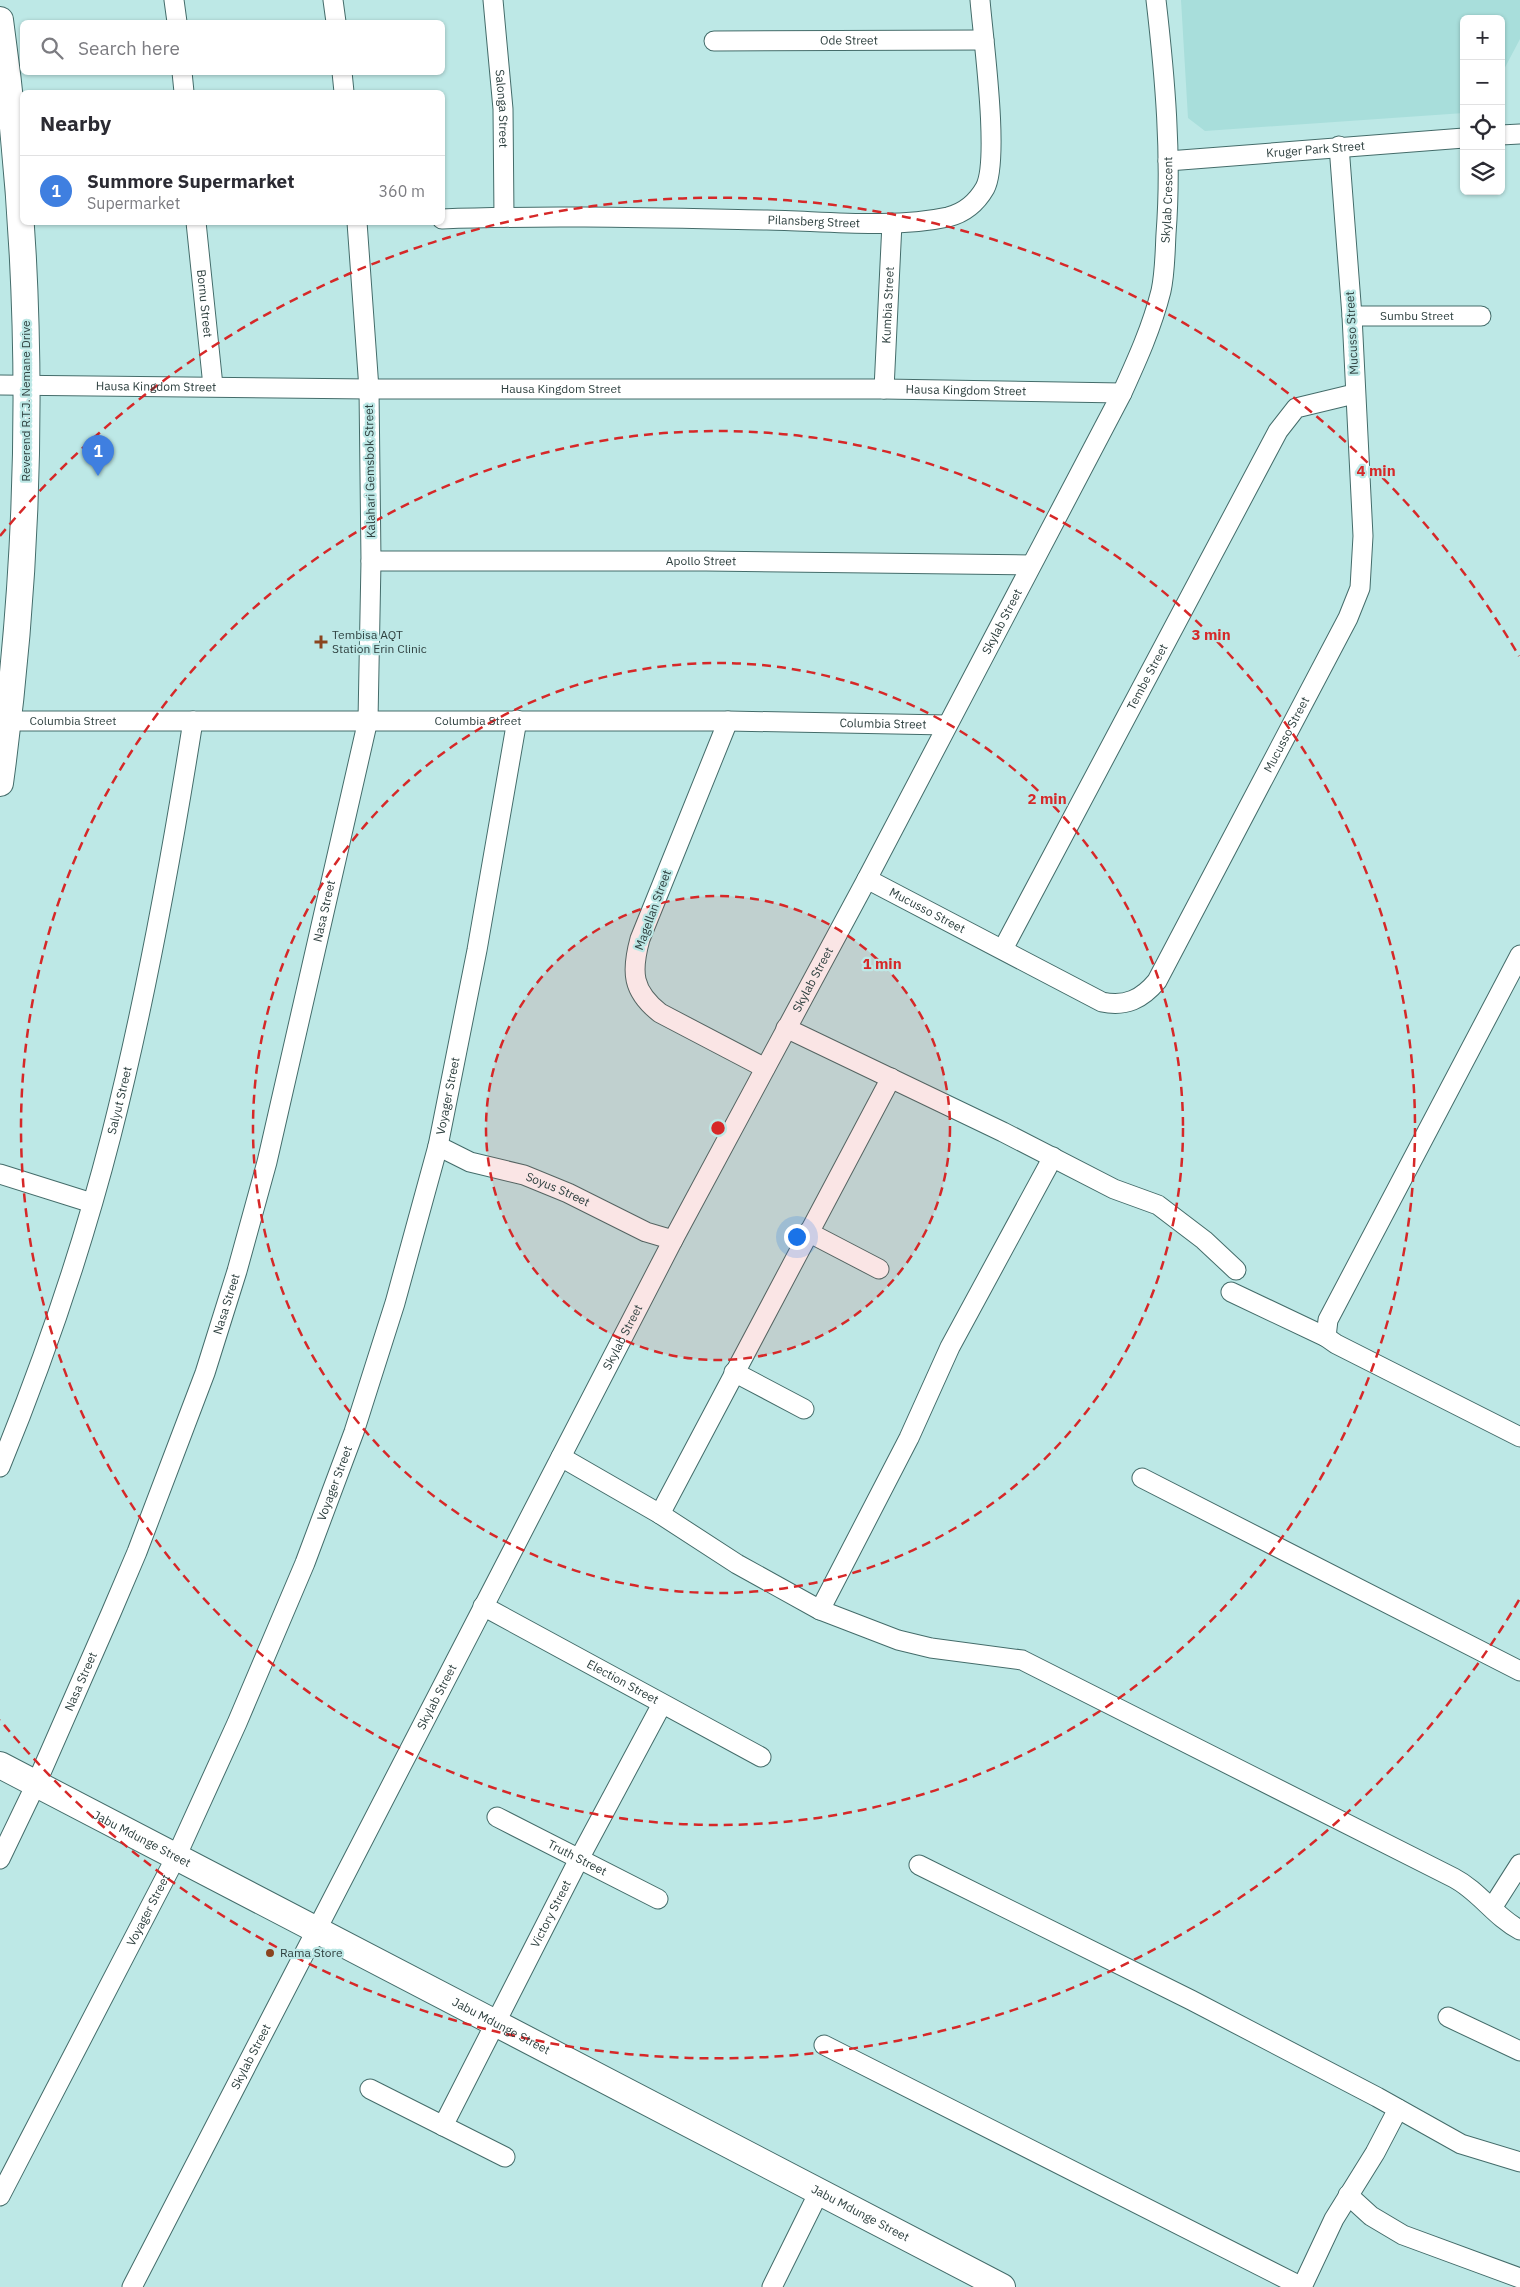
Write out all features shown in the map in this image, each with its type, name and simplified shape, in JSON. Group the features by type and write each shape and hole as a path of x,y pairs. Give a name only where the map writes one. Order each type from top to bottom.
{"street":[{"path":"174,0 176,20"},
{"path":"333,0 336,20"},
{"name":"Salonga Street","path":"493,0 503,109 504,217"},
{"name":"Pilansberg Street","path":"445,219 504,217 892,222 948,217 965,210 976,200 986,186 990,170 991,143 980,0"},
{"name":"Skylab Crescent","path":"1122,394 1149,329 1161,289 1168,214 1168,161 1161,41 1156,0"},
{"name":"Reverend R.T.J. Nemane Drive","path":"0,20 17,157 20,219"},
{"name":"Ode Street","path":"714,41 984,40"},
{"path":"182,75 184,90"},
{"path":"342,75 344,90"},
{"path":"1505,135 1520,134"},
{"name":"Kruger Park Street","path":"1168,161 1339,146 1460,138"},
{"name":"Mucusso Street","path":"867,879 1102,1002 1114,1004 1138,999 1157,981 1356,601 1362,575 1363,536 1354,394 1352,316 1339,146"},
{"name":"Kumbia Street","path":"884,389 892,222"},
{"name":"Reverend R.T.J. Nemane Drive","path":"0,783 8,721 24,553 28,386 20,225"},
{"name":"Bornu Street","path":"196,225 213,386"},
{"name":"Kalahari Gemsbok Street","path":"357,225 369,389 371,561 368,720"},
{"name":"Sumbu Street","path":"1352,316 1481,316"},
{"name":"Hausa Kingdom Street","path":"0,385 369,389 884,389 1122,394"},
{"name":"Skylab Street","path":"132,2287 673,1240 867,879 1122,394"},
{"name":"Tembe Street","path":"1003,949 1278,431 1296,408 1354,394"},
{"name":"Apollo Street","path":"371,561 706,560 1031,565"},
{"name":"Salyut Street","path":"0,1468 58,1311 111,1136 151,960 177,822 193,720"},
{"name":"Nasa Street","path":"0,1858 36,1784 137,1552 205,1373 237,1272 267,1162 368,720"},
{"name":"Columbia Street","path":"8,721 517,720 947,725"},
{"name":"Voyager Street","path":"0,2196 176,1858 237,1723 309,1555 373,1373 415,1233 438,1146 477,950 517,720"},
{"name":"Magellan Street","path":"728,721 640,939 635,959 635,978 639,992 650,1006 660,1013 765,1068"},
{"path":"1326,1337 1328,1320 1520,955"},
{"path":"786,1028 1053,1157 1114,1189 1158,1204 1204,1240 1236,1270"},
{"path":"660,1514 891,1078"},
{"name":"Soyus Street","path":"438,1146 470,1162 524,1175 568,1193 646,1232 673,1240"},
{"path":"820,1610 905,1446 950,1347 1053,1157"},
{"path":"0,1174 92,1203"},
{"path":"808,1232 879,1269"},
{"path":"1231,1292 1326,1337 1336,1344 1519,1434"},
{"path":"734,1372 804,1409"},
{"path":"561,1457 660,1514 737,1564 820,1610 898,1640 931,1648 1022,1660 1468,1885 1512,1926 1520,1930"},
{"path":"1142,1478 1520,1671"},
{"name":"Election Street","path":"483,1606 761,1757"},
{"name":"Victory Street","path":"443,2126 579,1859 662,1704"},
{"name":"Jabu Mdunge Street","path":"0,1765 1002,2287"},
{"name":"Truth Street","path":"498,1817 658,1899"},
{"path":"1492,1908 1520,1864"},
{"path":"919,1865 1191,2000 1398,2108 1461,2144 1520,2162"},
{"path":"1448,2017 1520,2051"},
{"path":"824,2045 1302,2287 1348,2195 1364,2172 1398,2108"},
{"path":"370,2089 505,2157"},
{"path":"772,2287 819,2192"},
{"path":"1348,2195 1371,2216 1403,2235 1520,2278"}],"shaded area":[{"path":"1181,0 1520,0 1520,39 1505,67 1505,15 1460,15 1460,113 1205,131 1188,118"}],"place":[{"name":"Summore Supermarket","path":"98,476"},
{"name":"Tembisa AQT Station Erin Clinic","path":"321,642"},
{"name":"Rama Store","path":"270,1953"}]}
